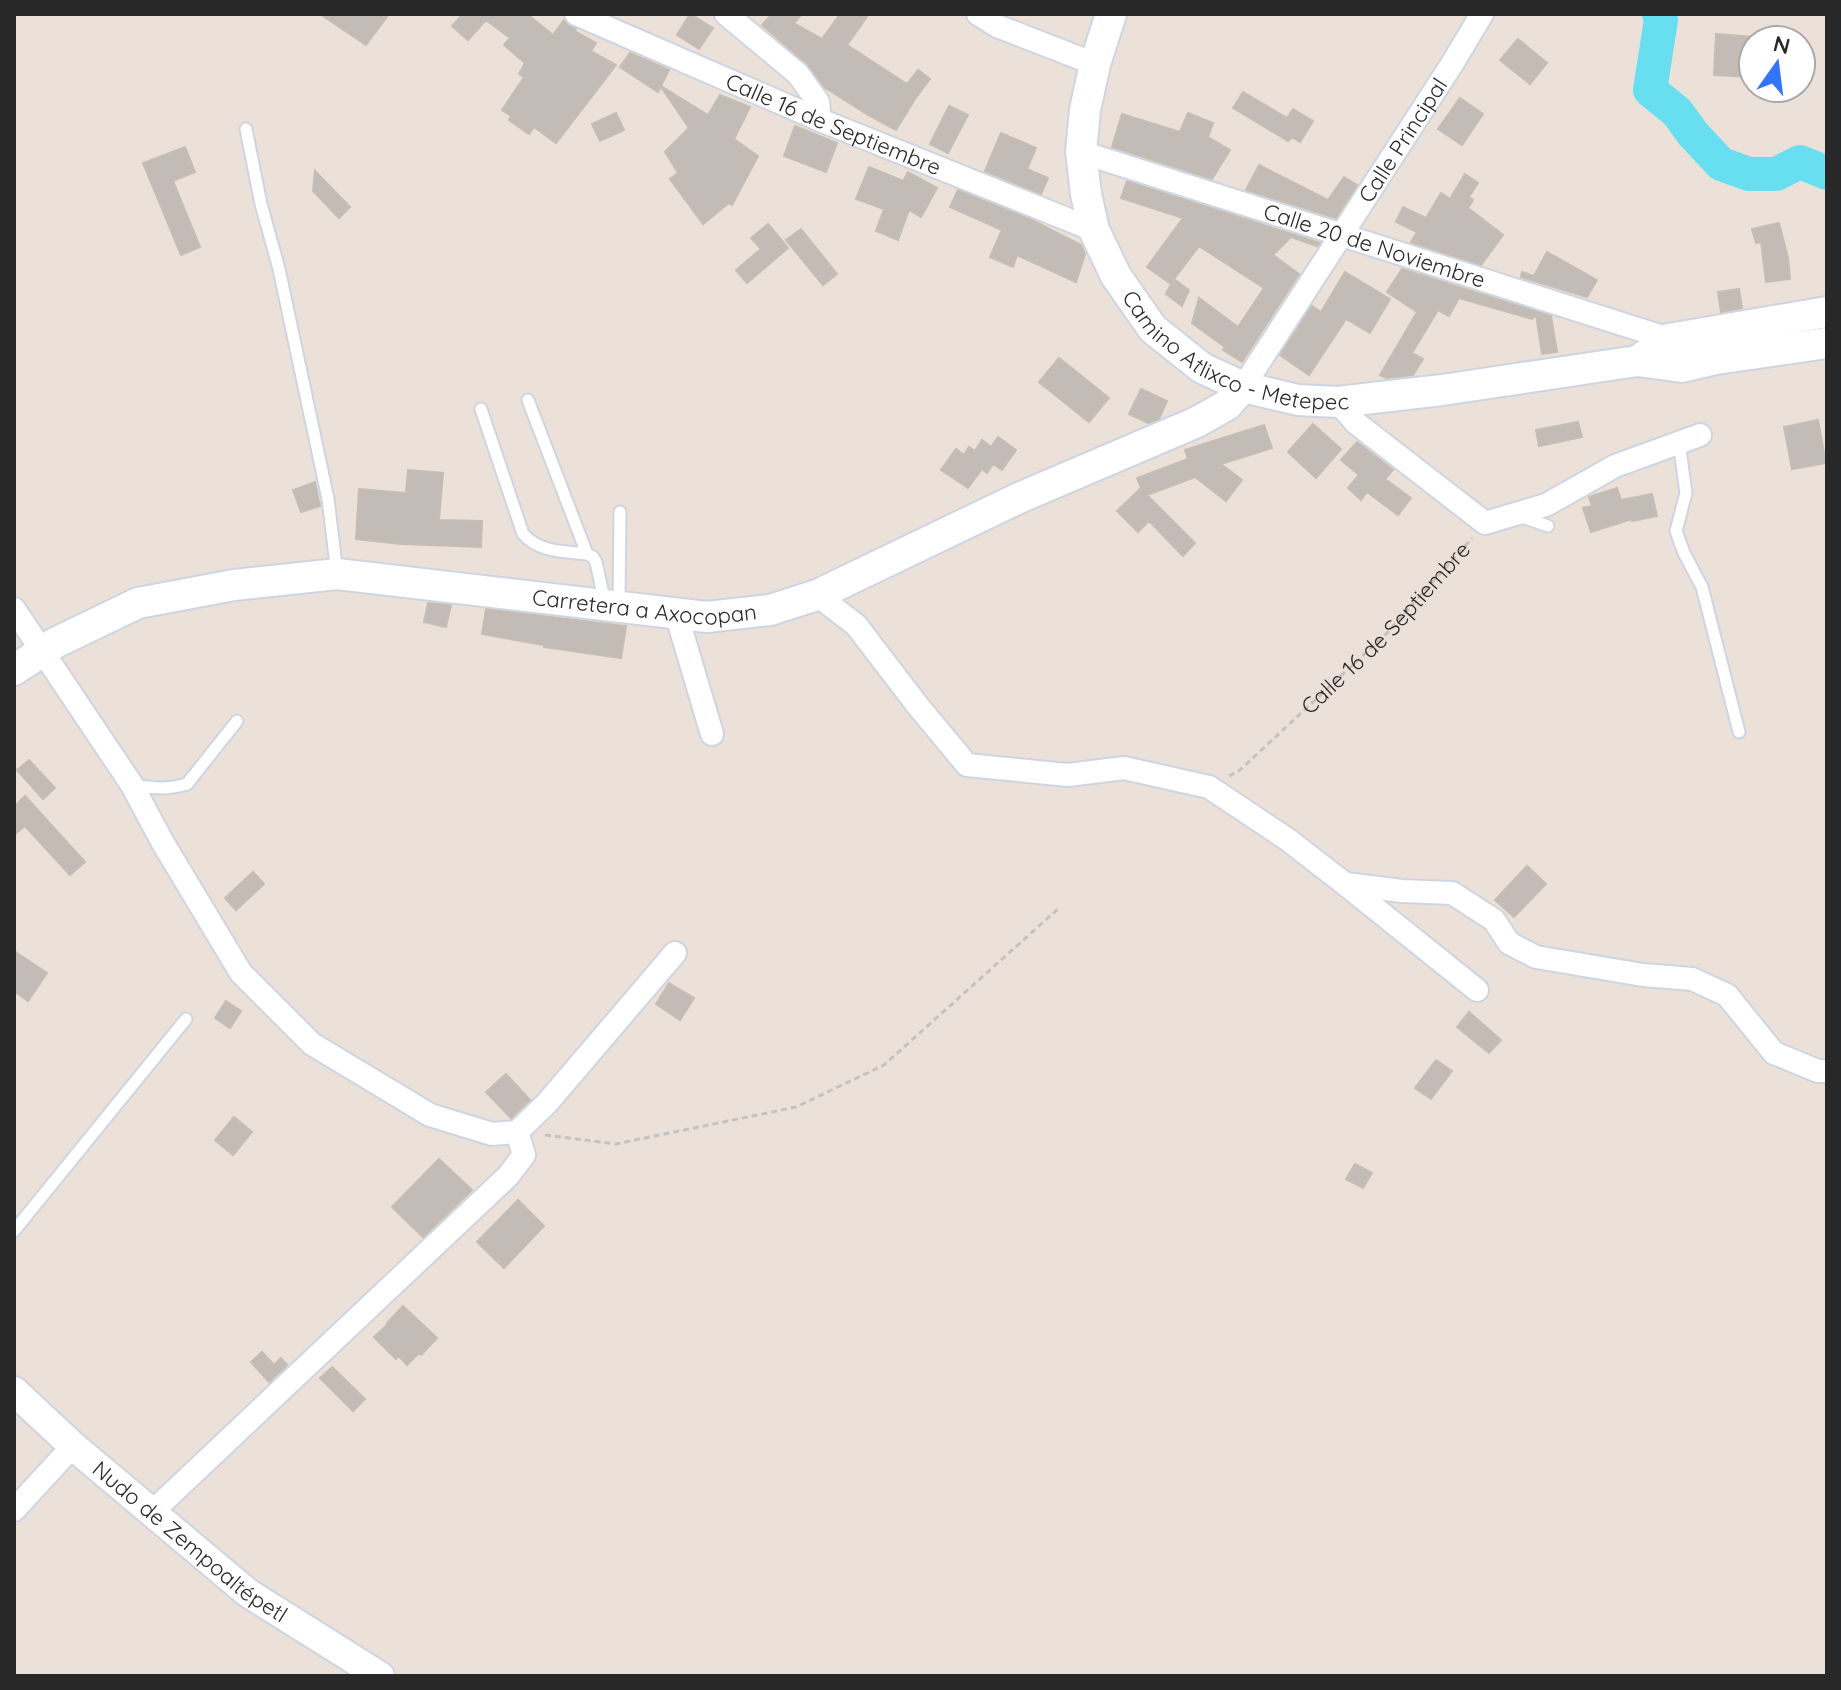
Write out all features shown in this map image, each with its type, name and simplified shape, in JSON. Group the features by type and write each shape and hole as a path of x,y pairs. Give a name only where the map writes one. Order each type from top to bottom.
{"main road":[{"name":"Camino Atlixco - Metepec","path":"1111,14 1095,64 1085,110 1081,152 1094,230 1116,276 1153,329 1202,368 1243,387 1298,400 1338,402 1637,361 1682,367 1827,343"},
{"name":"Camino Atlixco - Metepec","path":"1637,361 1669,339 1827,312"},
{"name":"Carretera a Axocopan","path":"14,670 55,643 138,603 234,585 337,574 707,617 770,610 817,595 1019,498 1197,422 1227,405 1243,387"}],"street":[{"name":"Calle 16 de Septiembre","path":"576,14 820,120 1094,230"},
{"path":"726,14 798,74 818,102 820,120"},
{"path":"978,14 997,26 1095,64"},
{"name":"Calle Principal","path":"1243,387 1482,14"},
{"name":"Calle 20 de Noviembre","path":"1081,152 1669,339"},
{"path":"1669,339 1682,367"},
{"name":"Calle 16 de Septiembre","path":"1338,402 1356,423 1492,521"},
{"path":"1492,521 1546,505 1615,466 1690,438"},
{"path":"817,595 856,625 967,765 1068,775 1124,768 1209,787 1287,839 1477,990"},
{"path":"14,609 132,785 241,973 312,1044 430,1115 492,1134 517,1132 547,1103 675,953"},
{"path":"676,613 712,734"},
{"path":"1345,884 1452,893 1494,920 1509,943 1536,957 1643,975 1692,979 1727,995 1774,1053 1818,1071 1827,1071"},
{"path":"152,1512 508,1176 524,1155 517,1132"},
{"name":"Nudo de Zempoaltépetl","path":"14,1391 73,1446 248,1593 380,1676"},
{"path":"14,1510 73,1446"}],"lane":[{"path":"246,129 328,499 337,574"},
{"path":"528,400 587,554"},
{"path":"481,409 523,534 543,549 593,557 612,605"},
{"path":"1690,438 1686,493 1676,531 1702,587 1739,732"},
{"path":"612,605 620,512"},
{"path":"1492,521 1525,518 1548,526"},
{"path":"132,785 162,789 187,784 237,721"},
{"path":"14,1231 186,1019"}],"path":[{"name":"Calle 16 de Septiembre","path":"1209,787 1240,770 1387,633 1492,521"},
{"path":"517,1132 616,1144 796,1107 884,1065 1059,908"}],"building":[{"path":"320,14 389,14 366,45"},
{"path":"463,14 527,14 553,35 564,20 575,31 596,43 591,51 616,65 556,143 534,127 529,134 509,120 511,116 502,110 524,77 519,74 525,63 504,45 510,38 486,20 468,40 452,26"},
{"path":"690,14 713,28 699,49 677,35"},
{"path":"772,14 802,14 794,23 822,39 840,14 869,14 847,45 907,84 918,70 930,79 896,130 824,87 807,64 762,25"},
{"path":"1716,34 1737,36 1737,76 1714,75"},
{"path":"1518,39 1547,63 1530,84 1500,60"},
{"path":"630,53 669,70 661,86 708,115 720,95 750,107 734,139 758,156 732,205 729,203 703,224 670,179 678,173 665,152 689,128 661,87 658,92 620,67"},
{"path":"1243,92 1287,118 1293,109 1313,121 1300,142 1292,137 1288,141 1233,108"},
{"path":"1460,98 1483,114 1462,145 1438,129"},
{"path":"949,106 968,115 948,153 930,144"},
{"path":"616,113 624,130 600,141 592,124"},
{"path":"1188,113 1213,123 1208,137 1230,150 1212,179 1112,147 1122,114 1180,132"},
{"path":"795,126 837,143 826,172 784,156"},
{"path":"1001,133 1036,148 1027,169 1048,178 1041,194 985,171"},
{"path":"185,147 195,172 173,181 200,247 181,255 143,163"},
{"path":"1259,165 1328,200 1344,177 1357,185 1336,218 1246,190"},
{"path":"869,167 903,181 908,172 937,188 921,217 909,210 898,240 876,231 884,209 856,199"},
{"path":"315,171 350,207 339,218 313,191"},
{"path":"1465,174 1478,183 1469,197 1473,200 1468,208 1503,235 1481,265 1411,242 1417,232 1396,222 1403,207 1426,218 1441,193 1450,199"},
{"path":"1127,181 1320,243 1317,246 1291,237 1273,255 1299,274 1242,362 1192,323 1199,298 1238,327 1264,288 1199,246 1174,279 1189,290 1182,306 1166,294 1171,284 1147,267 1183,218 1121,198"},
{"path":"958,190 1030,219 1081,245 1085,254 1076,282 1017,255 1013,267 990,257 1002,230 950,207"},
{"path":"1779,223 1790,279 1766,282 1761,242 1756,243 1752,229"},
{"path":"768,224 788,248 747,283 736,270 761,249 751,238"},
{"path":"801,229 837,274 823,285 786,240"},
{"path":"1547,252 1597,280 1587,297 1521,277 1522,272 1534,276"},
{"path":"1402,269 1551,316 1557,352 1542,354 1536,315 1532,319 1459,298 1449,316 1438,310 1412,353 1423,359 1413,375 1386,378 1380,375 1417,312 1387,292"},
{"path":"1345,272 1390,299 1370,333 1346,319 1309,375 1280,355 1312,306 1321,312"},
{"path":"1739,289 1742,308 1721,312 1718,292"},
{"path":"1059,358 1109,398 1089,422 1039,382"},
{"path":"1141,389 1167,401 1159,419 1148,423 1129,414"},
{"path":"1818,420 1826,463 1792,469 1784,427"},
{"path":"1578,422 1582,437 1539,446 1536,430"},
{"path":"1313,424 1341,449 1316,478 1288,452"},
{"path":"1264,425 1272,448 1221,464 1242,480 1226,501 1195,477 1147,495 1195,543 1183,556 1149,521 1138,532 1117,511 1141,488 1137,478 1188,459 1185,450"},
{"path":"998,437 1016,450 1002,470 993,464 987,473 982,469 968,488 941,470 956,449 964,455 969,447 975,451 982,440 991,447"},
{"path":"1357,442 1393,470 1385,479 1411,498 1398,515 1367,492 1361,500 1348,488 1359,475 1341,460"},
{"path":"408,470 443,473 439,520 482,521 481,547 356,539 359,489 406,493"},
{"path":"315,482 320,506 301,512 293,490"},
{"path":"1617,488 1621,500 1652,494 1657,516 1632,519 1591,532 1583,508 1592,506 1589,497"},
{"path":"428,603 451,605 446,627 424,622"},
{"path":"486,609 626,626 621,658 482,634"},
{"path":"29,760 55,788 43,799 17,770"},
{"path":"25,796 85,862 70,875 25,826 14,835 14,807"},
{"path":"1527,866 1546,884 1514,917 1495,900"},
{"path":"253,872 264,884 236,910 225,898"},
{"path":"14,951 47,973 28,1001 14,991"},
{"path":"669,983 694,998 680,1020 656,1004"},
{"path":"226,1001 241,1011 230,1028 215,1018"},
{"path":"1469,1012 1501,1040 1489,1053 1457,1027"},
{"path":"1436,1060 1452,1071 1431,1099 1415,1088"},
{"path":"506,1074 530,1100 511,1118 486,1092"},
{"path":"234,1117 252,1132 233,1155 215,1140"},
{"path":"439,1159 472,1190 423,1237 392,1207"},
{"path":"1355,1164 1372,1173 1363,1188 1346,1179"},
{"path":"518,1200 544,1226 504,1268 477,1242"},
{"path":"403,1306 437,1338 407,1365 399,1356 396,1359 374,1337"},
{"path":"262,1352 274,1365 281,1358 287,1365 269,1382 251,1362"},
{"path":"332,1367 365,1399 353,1411 320,1378"}],"waterway":[{"path":"1659,14 1661,20 1650,90 1677,112 1721,164 1749,174 1776,174 1800,162 1827,173"}]}
